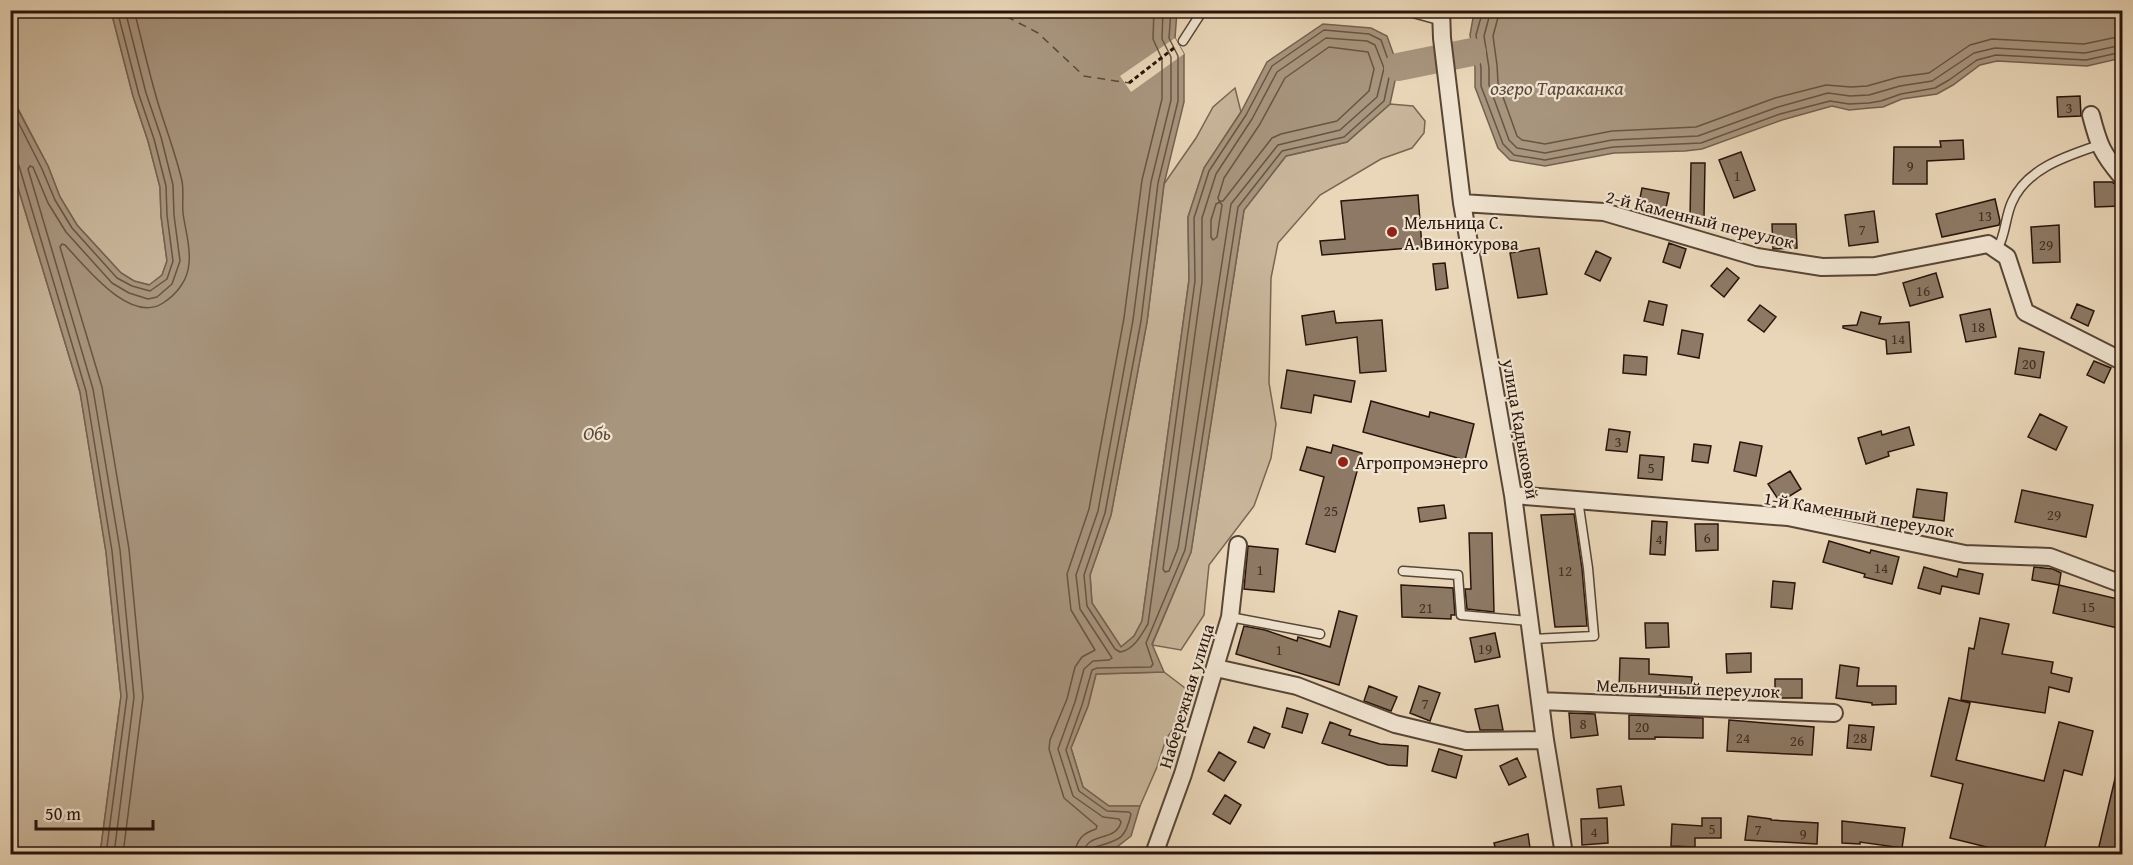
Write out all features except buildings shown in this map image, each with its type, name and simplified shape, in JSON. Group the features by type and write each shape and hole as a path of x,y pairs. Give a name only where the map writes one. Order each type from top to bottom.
{"street":[{"name":"улица Кадыковой","path":"1442,23 1462,203 1513,495 1545,740 1564,855"},
{"path":"2091,115 2098,145 2122,177"},
{"name":"2-й Каменный переулок","path":"1462,203 1604,212 1757,257 1822,267 1875,266 1988,244 1997,250"},
{"path":"1997,250 2007,257 2025,312 2122,361"},
{"name":"1-й Каменный переулок","path":"1513,495 1788,517 1965,554 2050,557 2122,584"},
{"name":"Набережная улица","path":"1154,855 1183,774 1230,617 1238,545"},
{"path":"1216,668 1297,686 1395,724 1466,741 1545,740"},
{"name":"Мельничный переулок","path":"1540,701 1834,713"}],"lane":[{"path":"1183,41 1203,10"},
{"path":"1402,10 1442,23"},
{"path":"1997,250 2003,240 2011,203 2022,187 2038,171 2060,159 2098,145"},
{"path":"1532,639 1594,636 1588,568 1578,500"},
{"path":"1403,571 1458,575 1461,615 1529,621"},
{"path":"1230,617 1320,634"}],"path":[{"path":"1129,83 1183,41"}],"shaded area":[{"path":"11,11 111,11 160,187 167,261 162,275 150,285 134,281 121,273 77,225 60,197 48,166 11,95"},
{"path":"1235,88 1241,112 1204,168 1188,217 1189,280 1142,621 1134,636 1121,647 1092,603 1090,575 1111,515 1147,322 1164,184 1196,138 1213,107"},
{"path":"1390,104 1413,106 1425,121 1424,133 1412,148 1381,159 1320,195 1278,243 1271,278 1269,383 1276,424 1271,458 1254,506 1209,565 1204,615 1181,650 1152,645 1191,552 1244,210 1286,156 1347,142"},
{"path":"10,156 80,392 106,552 121,696 100,854 11,854"},
{"path":"1164,672 1189,691 1185,712 1166,739 1140,806 1109,806 1083,787 1071,748 1088,706 1096,674"}],"water":[{"name":"озеро Тараканка","path":"1479,10 2122,11 2122,58 2087,66 1997,61 1980,65 1937,94 1902,99 1883,107 1849,110 1832,106 1782,120 1702,149 1614,153 1545,166 1510,160 1498,148 1475,87 1475,68 1470,35 1473,18"},
{"name":"Обь","path":"111,11 1177,11 1175,38 1184,54 1184,102 1164,184 1147,322 1111,515 1090,575 1092,603 1121,647 1134,636 1142,621 1189,280 1188,217 1204,168 1241,112 1267,62 1323,24 1371,28 1387,36 1398,67 1390,104 1347,142 1286,156 1244,210 1191,552 1152,644 1164,672 1096,674 1088,706 1071,748 1083,787 1109,806 1140,806 1131,836 1113,850 1077,854 100,854 121,696 106,552 80,392 19,191 11,156 10,95 48,166 60,197 77,225 121,273 134,281 149,285 162,275 167,261 160,187"}],"pier":[{"path":"1175,38 1184,54 1131,92 1120,76"}],"waterway":[{"path":"1398,67 1472,52"}],"ferry route":[{"path":"994,10 1038,33 1084,76 1129,83"}],"place":[{"name":"Мельница С. А. Винокурова","path":"1392,232"},
{"name":"Агропромэнерго","path":"1343,462"}]}
